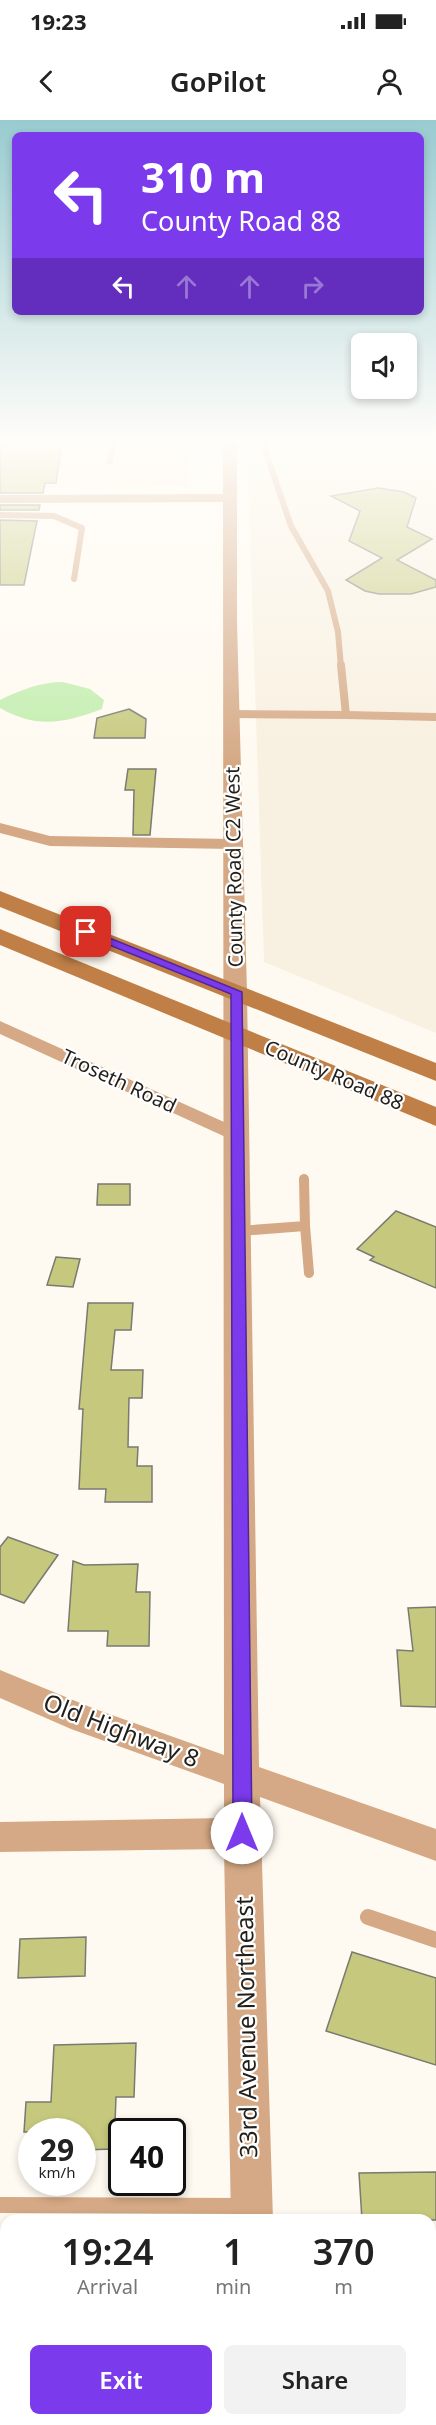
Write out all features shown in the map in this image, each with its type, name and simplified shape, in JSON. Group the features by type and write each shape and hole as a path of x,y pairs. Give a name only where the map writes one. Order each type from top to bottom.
{"main road":[{"name":"County Road 88","path":"0,898 436,1073"},
{"name":"County Road 88","path":"0,936 436,1118"}],"street":[{"name":"County Road C2 West","path":"230,548 229,622 236,992 242,1833"},
{"path":"0,828 50,841 233,844"},
{"name":"Troseth Road","path":"0,1027 237,1135"},
{"name":"Old Highway 8","path":"0,1683 83,1719 436,1845"},
{"path":"0,1837 242,1833"},
{"name":"33rd Avenue Northeast","path":"242,1833 252,2213"}],"lane":[{"path":"74,579 79,548"},
{"path":"303,548 328,591 338,632 346,714"},
{"path":"230,714 436,717"},
{"path":"304,1179 309,1273"},
{"path":"238,1231 305,1226"},
{"path":"368,1917 436,1940"},
{"path":"0,2205 252,2213"}],"shaded area":[{"path":"251,548 436,548 436,1033 264,962"},
{"path":"63,682 90,689 104,700 102,709 75,718 51,722 26,719 0,708 0,700 15,693 39,685"}],"building":[{"path":"0,548 32,548 24,585 0,585"},
{"path":"362,548 418,548 397,560 436,580 436,587 411,594 379,594 365,591 346,580 382,558"},
{"path":"129,709 146,719 145,738 94,738 97,718"},
{"path":"128,769 156,769 150,835 133,835 134,790 125,790"},
{"path":"98,1184 130,1184 130,1205 97,1205"},
{"path":"396,1211 436,1227 436,1288 370,1260 374,1257 357,1249"},
{"path":"56,1257 80,1259 73,1287 47,1285"},
{"path":"88,1303 133,1303 131,1330 115,1330 111,1370 143,1370 142,1398 129,1398 128,1447 138,1447 137,1466 152,1466 152,1502 105,1502 106,1489 79,1489 83,1409 79,1409"},
{"path":"8,1537 58,1555 24,1603 0,1594 0,1547"},
{"path":"73,1561 84,1565 138,1564 136,1592 150,1592 149,1646 107,1646 108,1631 68,1631"},
{"path":"436,1607 436,1707 401,1706 397,1650 413,1651 408,1608"},
{"path":"86,1937 85,1976 18,1978 20,1939"},
{"path":"352,1952 436,1978 436,2065 326,2031"},
{"path":"136,2043 134,2097 116,2097 115,2118 108,2118 108,2149 96,2150 96,2118 25,2118 26,2102 51,2102 54,2045"},
{"path":"436,2172 436,2214 362,2214 359,2173"}],"route":[{"path":"86,932 236,992 242,1833"}]}
